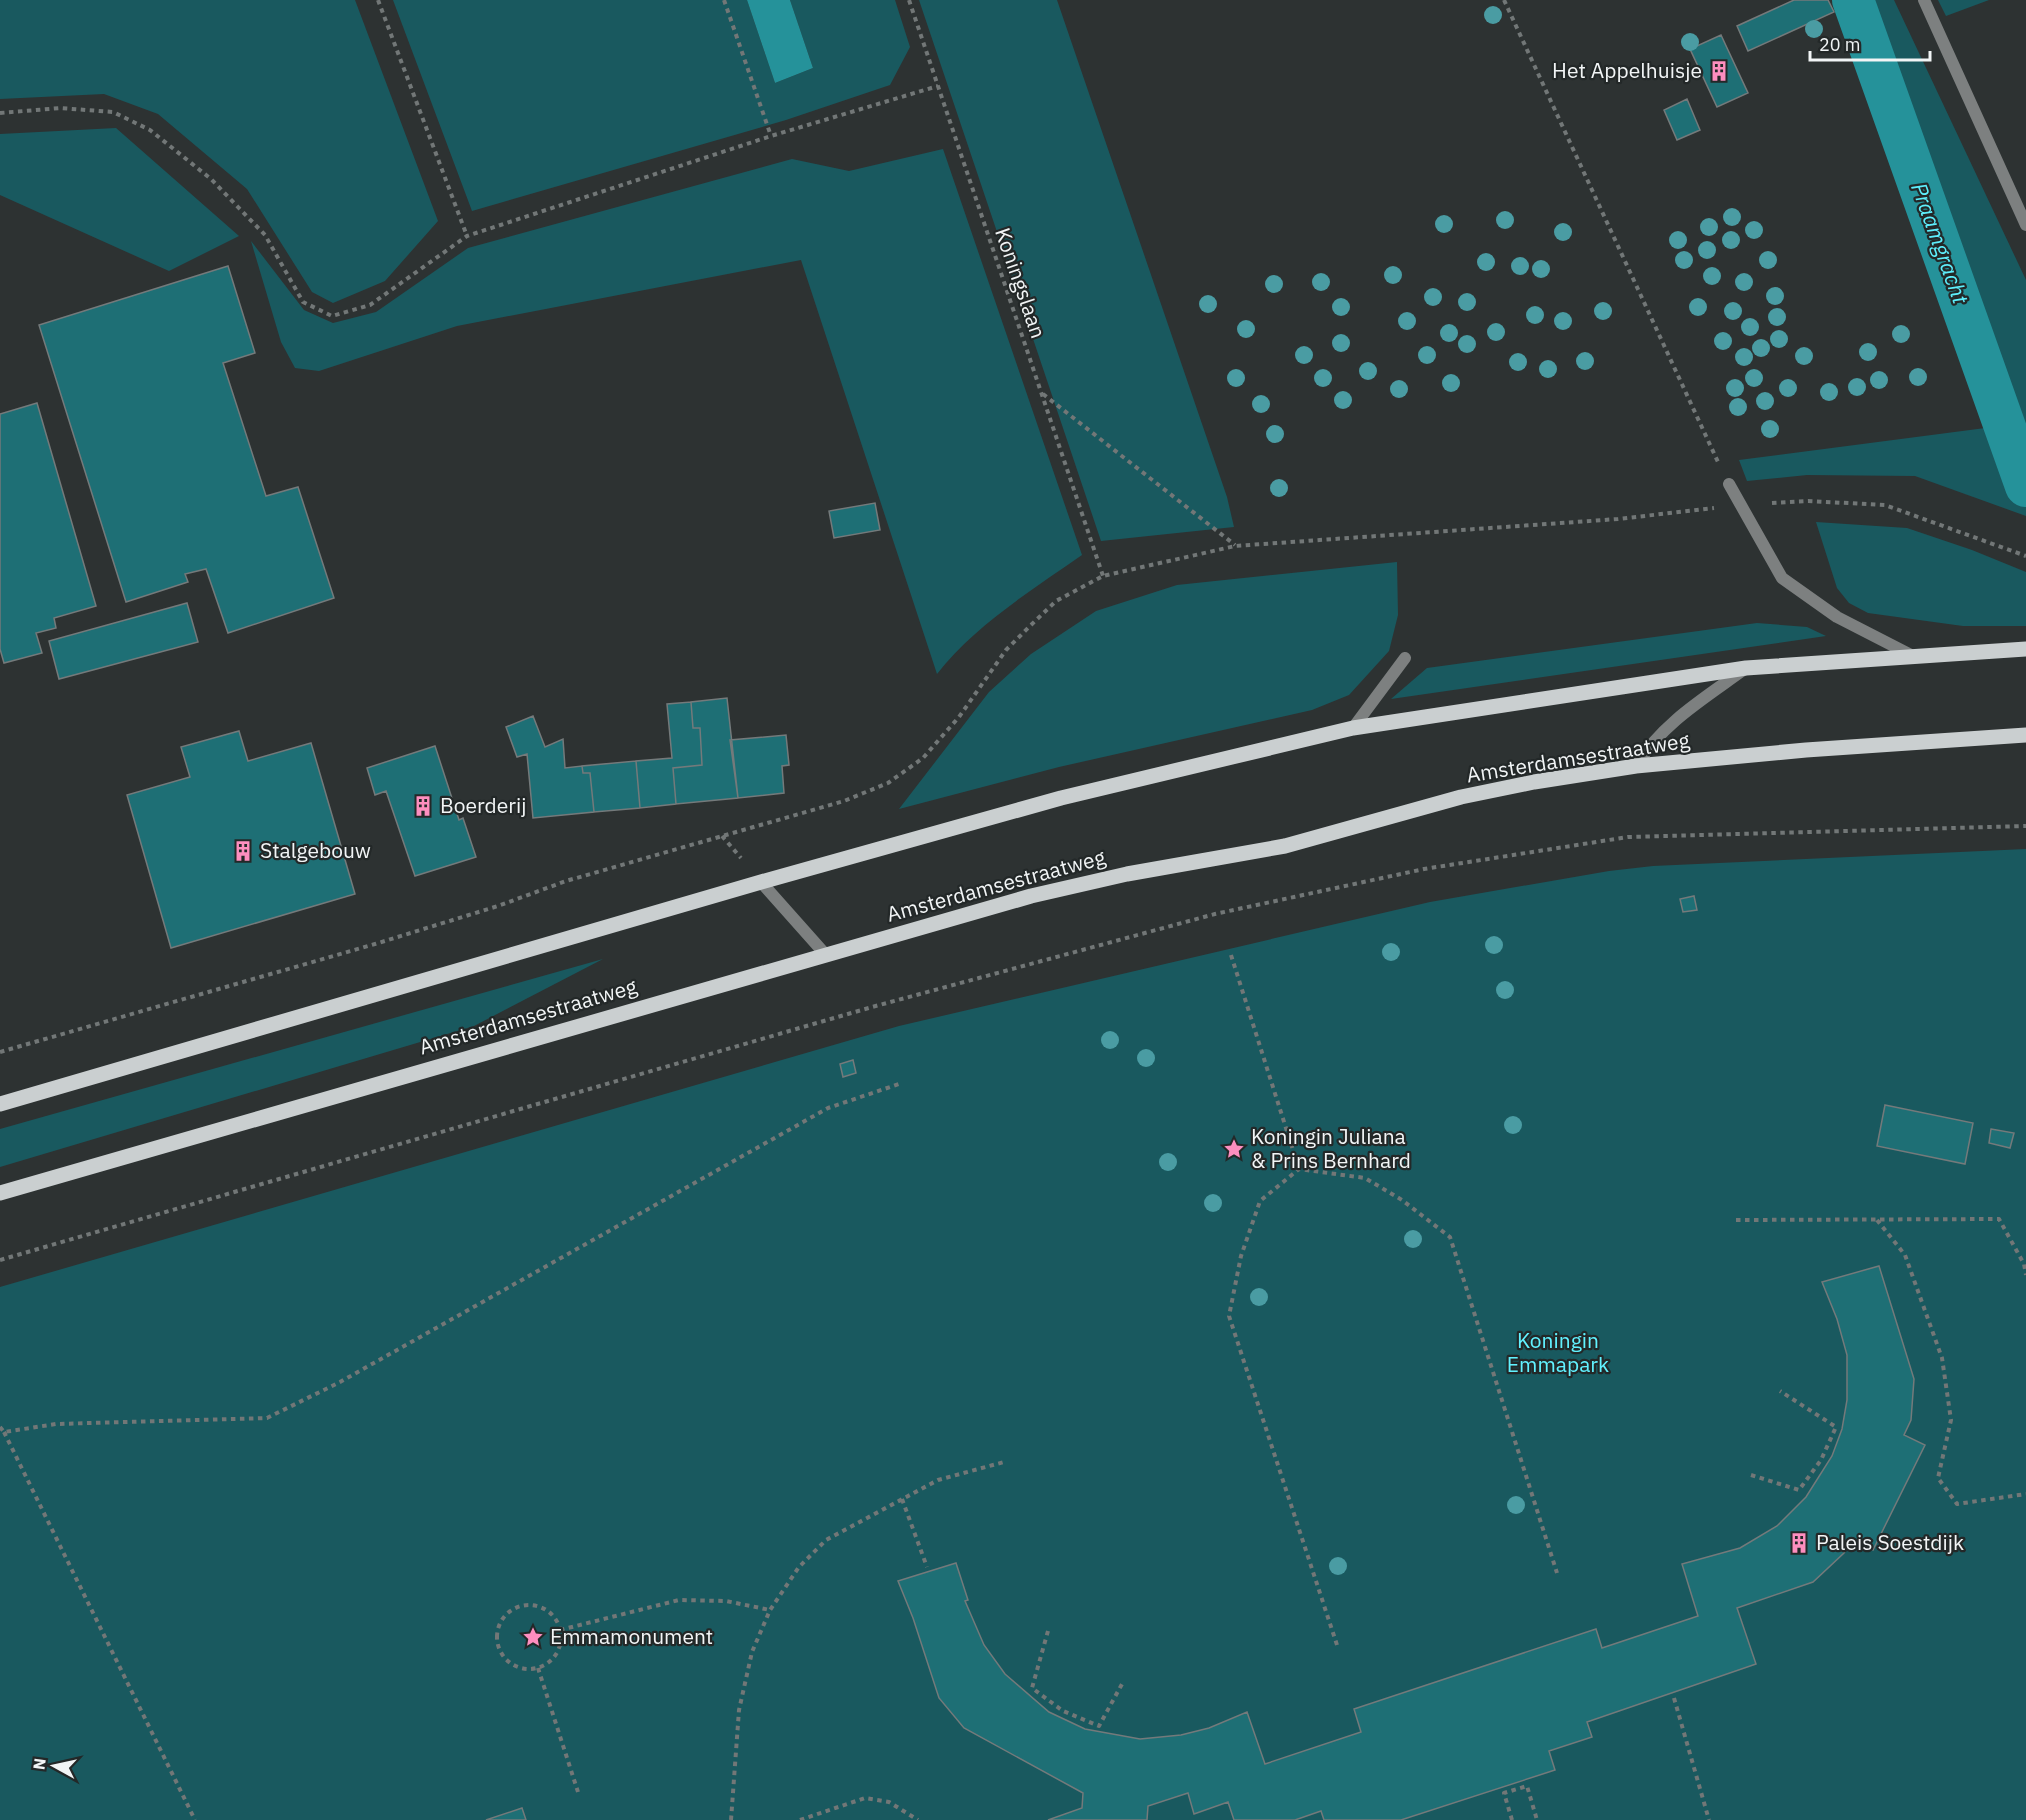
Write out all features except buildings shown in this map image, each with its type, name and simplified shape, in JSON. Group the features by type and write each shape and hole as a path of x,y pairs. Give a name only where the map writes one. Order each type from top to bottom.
{"main road":[{"path":"0,1104 761,882 1060,798 1353,728 1746,668 2026,649"},
{"name":"Amsterdamsestraatweg","path":"0,1193 1031,896 1127,874 1285,846 1494,789 1636,766 1806,750 2026,735"}],"street":[{"path":"1924,0 2026,225"},
{"path":"1729,484 1739,506 1782,578 1837,617 1913,656"},
{"path":"1353,728 1405,658"},
{"path":"1636,766 1649,745 1671,723 1746,668"},
{"path":"761,882 825,954"}],"path":[{"path":"378,0 467,236"},
{"path":"724,0 771,136"},
{"name":"Koningslaan","path":"909,0 1103,576"},
{"path":"1504,0 1729,484"},
{"path":"0,113 60,108 113,112 133,120 211,179 265,235 303,302 332,316 370,305 467,236 771,136 938,86"},
{"path":"1042,393 1235,546"},
{"path":"0,1052 387,940 498,906 566,881 844,801 871,791 906,771 934,747 959,717 1006,650 1056,601 1103,576 1149,564 1235,546 1618,519 1808,501 1885,505 2026,556"},
{"path":"0,1260 872,1007 1215,914 1412,871 1628,837 2026,826"},
{"path":"1231,955 1299,1169"},
{"path":"4,1432 56,1424 267,1418 340,1382 828,1108 899,1084"},
{"path":"1337,1645 1229,1316 1240,1256 1260,1201 1299,1169 1365,1178 1402,1200 1450,1237 1557,1573"},
{"path":"1736,1220 1999,1219 2024,1264 2026,1275"},
{"path":"1877,1220 1905,1255 1942,1358 1951,1420 1938,1478 1957,1504 2026,1494"},
{"path":"1751,1474 1799,1490 1821,1460 1836,1427 1780,1391"},
{"path":"0,1427 195,1820"},
{"path":"731,1820 739,1710 752,1652 770,1610 799,1568 826,1540 938,1480 1004,1462"},
{"path":"903,1499 927,1567"},
{"path":"560,1630 679,1600 726,1601 770,1610"},
{"path":"538,1606 555,1619 560,1630 558,1651 551,1660 538,1668 521,1669 504,1658 497,1639 502,1620 517,1607 538,1606"},
{"path":"1048,1631 1032,1688 1063,1711 1099,1726 1122,1684"},
{"path":"538,1668 578,1792"},
{"path":"1674,1698 1709,1820"},
{"path":"1512,1820 1504,1793 1527,1786 1537,1820"},
{"path":"800,1820 865,1798 889,1802 918,1820"}],"green space":[{"path":"0,0 355,0 438,221 385,281 333,303 312,292 247,189 158,114 104,94 0,99"},
{"path":"393,0 747,0 775,83 813,68 790,0 895,0 910,47 890,85 786,120 472,211"},
{"path":"919,0 1057,0 1227,497 1234,527 1101,541"},
{"path":"1872,0 1894,0 2026,280 2026,516 1915,476 1807,475 1747,481 1739,460 2016,424 2005,384"},
{"path":"1938,0 1989,0 1946,16"},
{"path":"116,128 239,236 169,271 0,195 0,134"},
{"path":"943,149 1082,555 986,624 937,674 801,260 457,326 319,371 295,368 281,342 251,241 304,310 333,323 376,312 468,248 792,159 849,171"},
{"path":"1816,522 1907,528 1972,550 2026,572 2026,626 1963,626 1868,613 1849,603 1837,588"},
{"path":"1397,562 1398,615 1389,651 1349,695 1312,710 1059,767 899,809 989,692 1031,654 1096,611 1177,585"},
{"path":"1757,623 1807,627 1826,636 1391,699 1427,668"},
{"name":"Koningin Emmapark","path":"2026,849 2026,1820 0,1820 0,1287 899,1026 1430,902 1609,871 1653,866"},
{"path":"603,959 474,1026 0,1167 0,1129"}],"shaded area":[{"path":"747,0 790,0 813,68 775,83"}],"waterway":[{"name":"Praamgracht","path":"1853,0 2026,486"}],"place":[{"name":"Het Appelhuisje","path":"1719,71"},
{"name":"Boerderij","path":"423,806"},
{"name":"Stalgebouw","path":"243,851"},
{"name":"Koningin Juliana & Prins Bernhard","path":"1234,1149"},
{"name":"Paleis Soestdijk","path":"1799,1543"},
{"name":"Emmamonument","path":"533,1637"}]}
